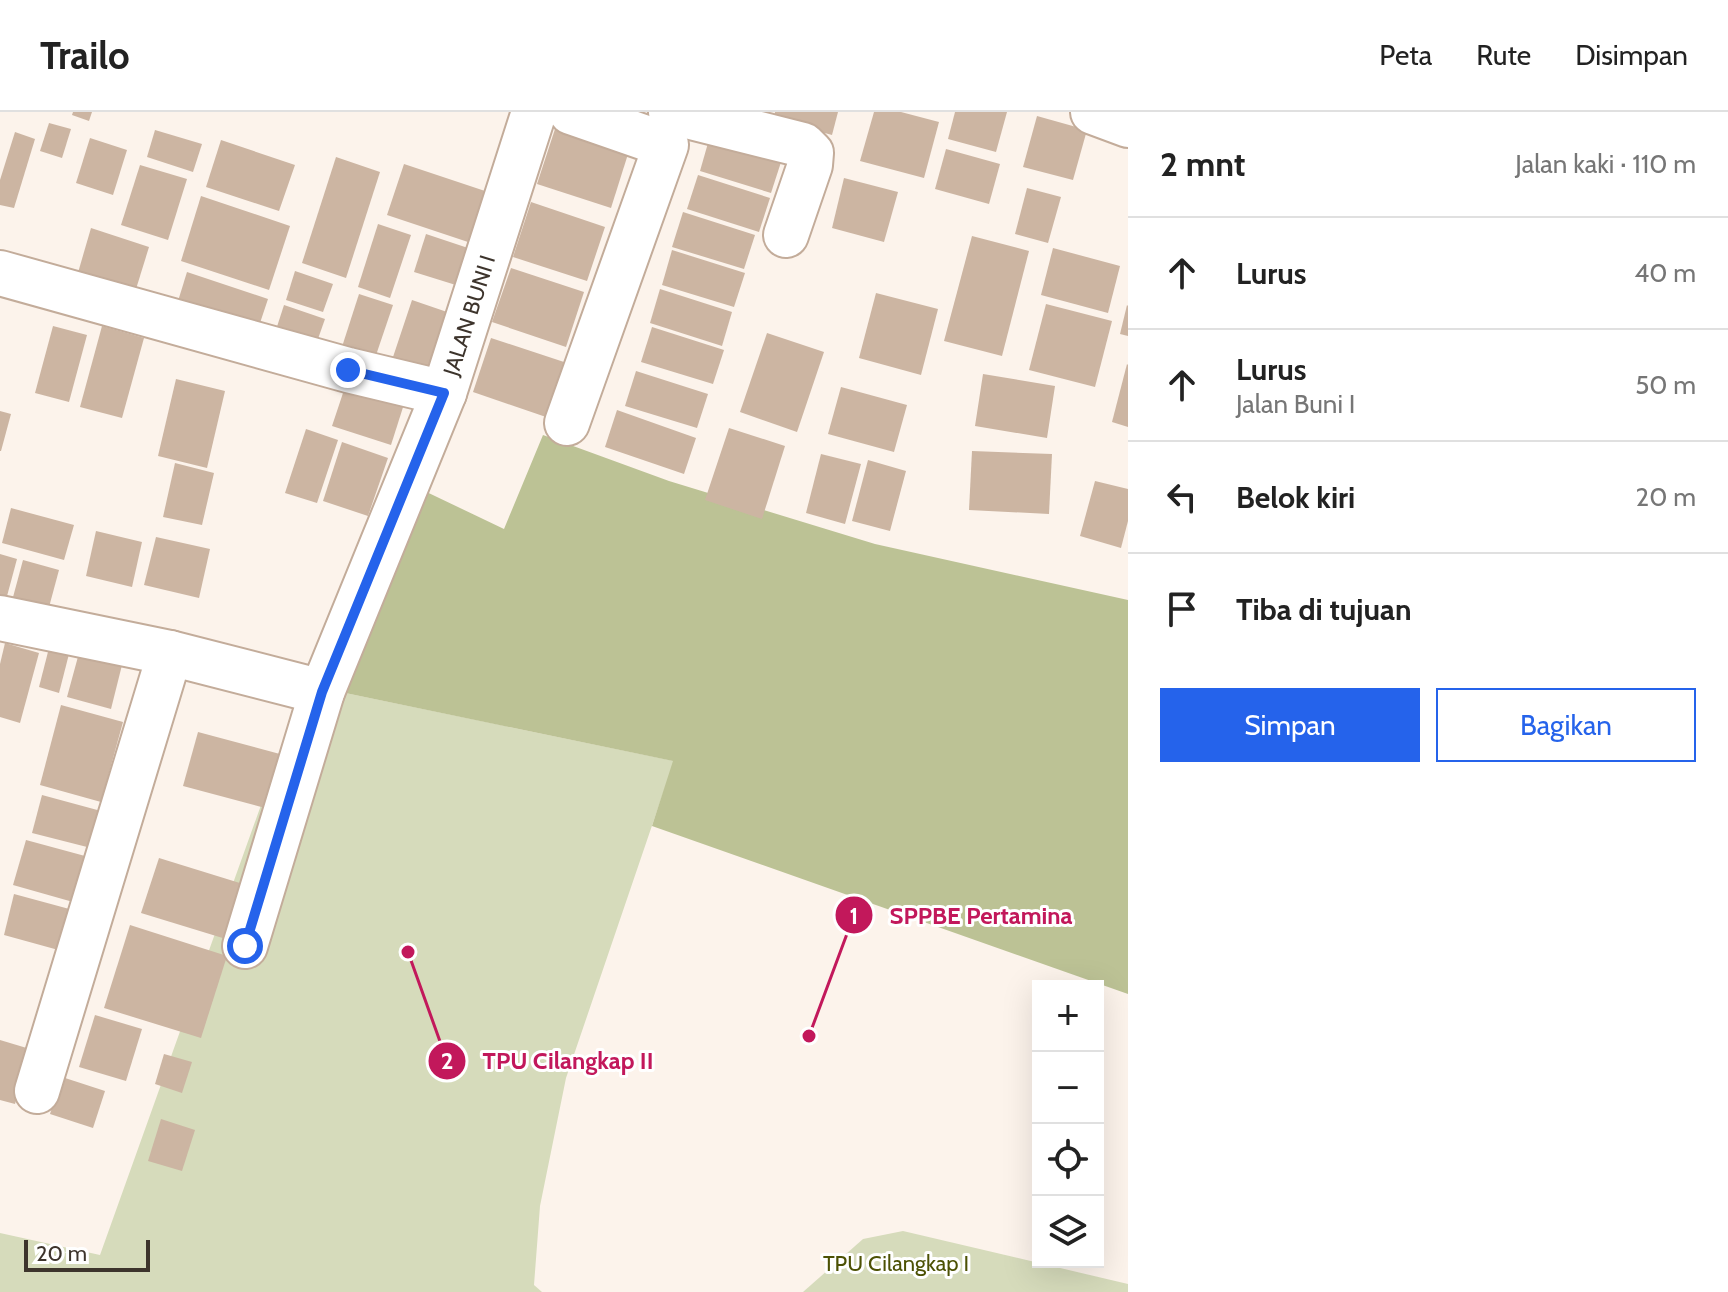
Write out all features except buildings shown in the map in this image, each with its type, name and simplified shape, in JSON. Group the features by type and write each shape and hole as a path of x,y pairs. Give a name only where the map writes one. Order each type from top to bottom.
{"street":[{"name":"JALAN BUNI I","path":"245,946 322,692 444,393 534,112"},
{"path":"567,423 666,145 571,112"},
{"path":"671,112 803,145 811,153 810,165 786,235"},
{"path":"1093,112 1128,125"},
{"path":"0,273 348,370 444,393"},
{"path":"0,618 170,653 322,692"},
{"path":"37,1091 170,653"}],"green space":[{"path":"543,435 669,481 875,544 1128,600 1128,994 1104,986 1104,980 1088,980 652,826 673,761 331,690 414,486 504,529"},
{"path":"331,690 674,761 566,1078 540,1206 534,1285 542,1292 0,1292 0,1233 100,1255 280,752 312,753"},
{"name":"TPU Cilangkap I","path":"903,1231 1032,1261 1032,1268 1060,1268 1128,1284 1128,1292 803,1292 863,1239"}],"place":[{"name":"TPU Cilangkap II","path":"408,952"},
{"name":"SPPBE Pertamina","path":"809,1036"}],"route":[{"path":"245,946 322,692 444,393 348,370"}]}
